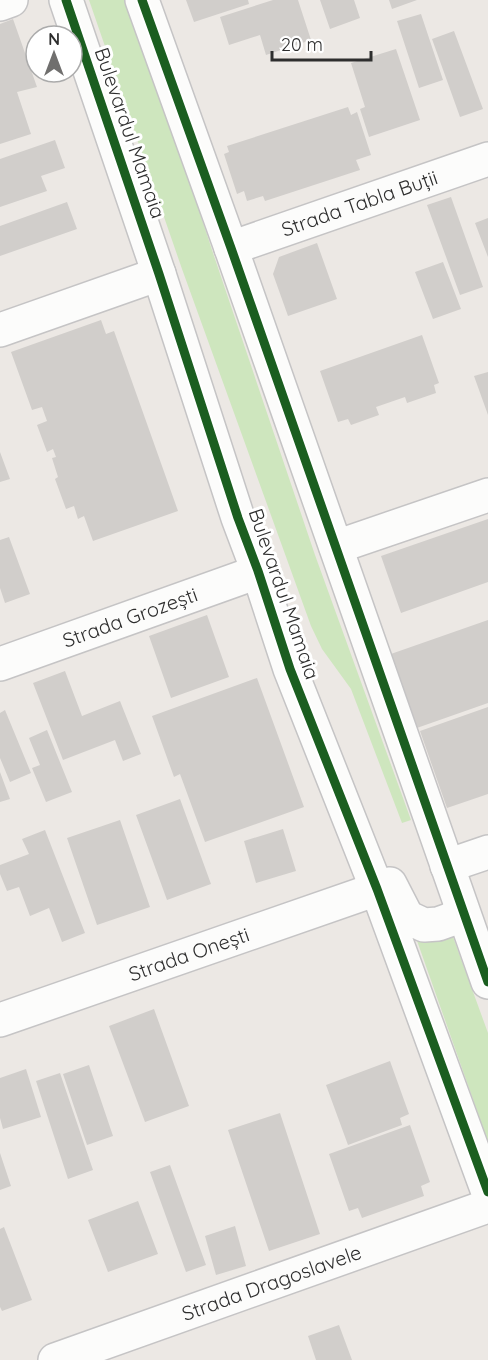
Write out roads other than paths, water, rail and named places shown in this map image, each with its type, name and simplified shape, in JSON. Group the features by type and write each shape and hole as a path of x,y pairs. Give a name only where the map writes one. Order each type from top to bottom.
{"main road":[{"path":"0,4 11,0"},
{"name":"Bulevardul Mamaia","path":"66,0 290,669 377,889 488,1192"},
{"path":"142,0 488,982"},
{"name":"Strada Tabla Buții","path":"231,248 488,159"},
{"path":"0,330 159,274"},
{"path":"336,547 488,495"},
{"name":"Strada Grozești","path":"0,664 258,571"},
{"path":"290,669 310,695 340,750 386,876 407,917 424,925 438,924 452,920 462,908"},
{"path":"447,866 488,852"},
{"name":"Strada Onești","path":"0,1020 377,889"},
{"name":"Strada Dragoslavele","path":"55,1360 488,1206"}]}
